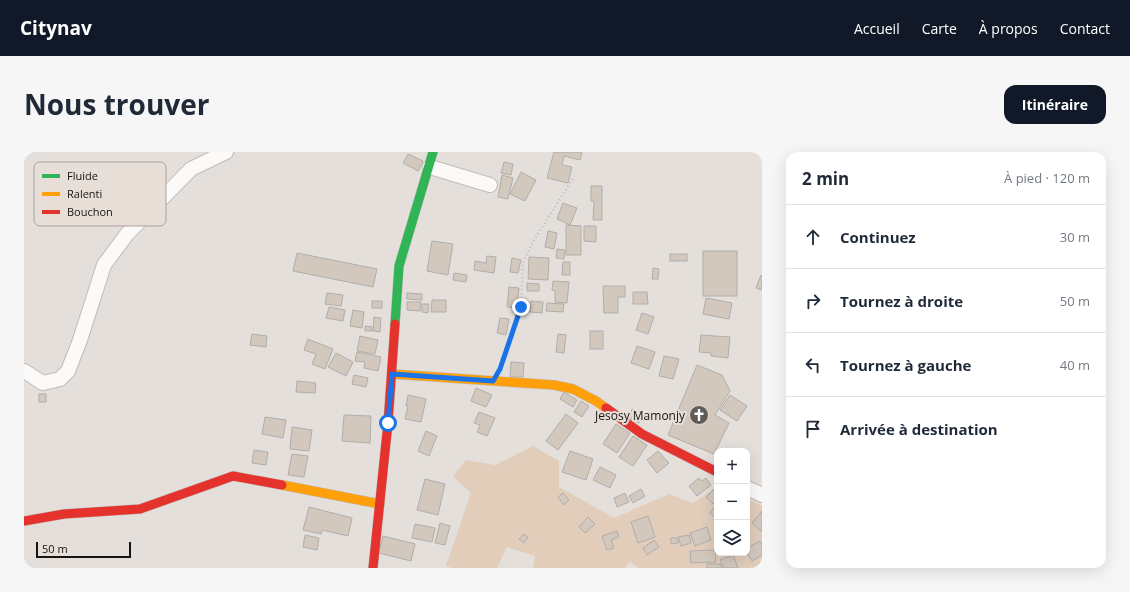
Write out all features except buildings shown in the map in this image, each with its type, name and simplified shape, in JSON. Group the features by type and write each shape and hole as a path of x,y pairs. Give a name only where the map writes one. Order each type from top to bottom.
{"street":[{"path":"166,194 191,169 226,152"},
{"path":"373,568 388,423 399,266 430,167 433,152"},
{"path":"430,167 490,185"},
{"path":"24,371 43,383 60,379 68,371 80,340 104,266 127,234 135,226"},
{"path":"392,374 554,385 573,389 596,401 642,434 714,470"},
{"path":"24,521 64,514 140,508 233,476 380,504"},
{"path":"750,489 762,495"}],"path":[{"path":"493,381 500,369 521,307 523,263 534,240 574,177"}],"shaded area":[{"path":"533,446 559,461 559,487 614,518 669,494 693,503 714,489 714,556 750,556 750,500 762,506 762,568 639,568 629,562 625,568 533,568 535,556 507,547 497,568 452,568 446,566 471,493 453,476 466,460 495,465"}],"traffic: fast":[{"path":"395,324 399,266 433,152"}],"traffic: slow":[{"path":"392,374 554,385 573,389 606,408"},
{"path":"282,485 380,504"}],"traffic: jam":[{"path":"373,568 388,423 395,324"},
{"path":"606,408 642,434 714,470"},
{"path":"24,521 64,514 140,509 233,476 282,485"}],"place":[{"name":"Jesosy Mamonjy","path":"699,415"}],"route":[{"path":"388,423 392,374 493,381 500,369 521,307"}]}
